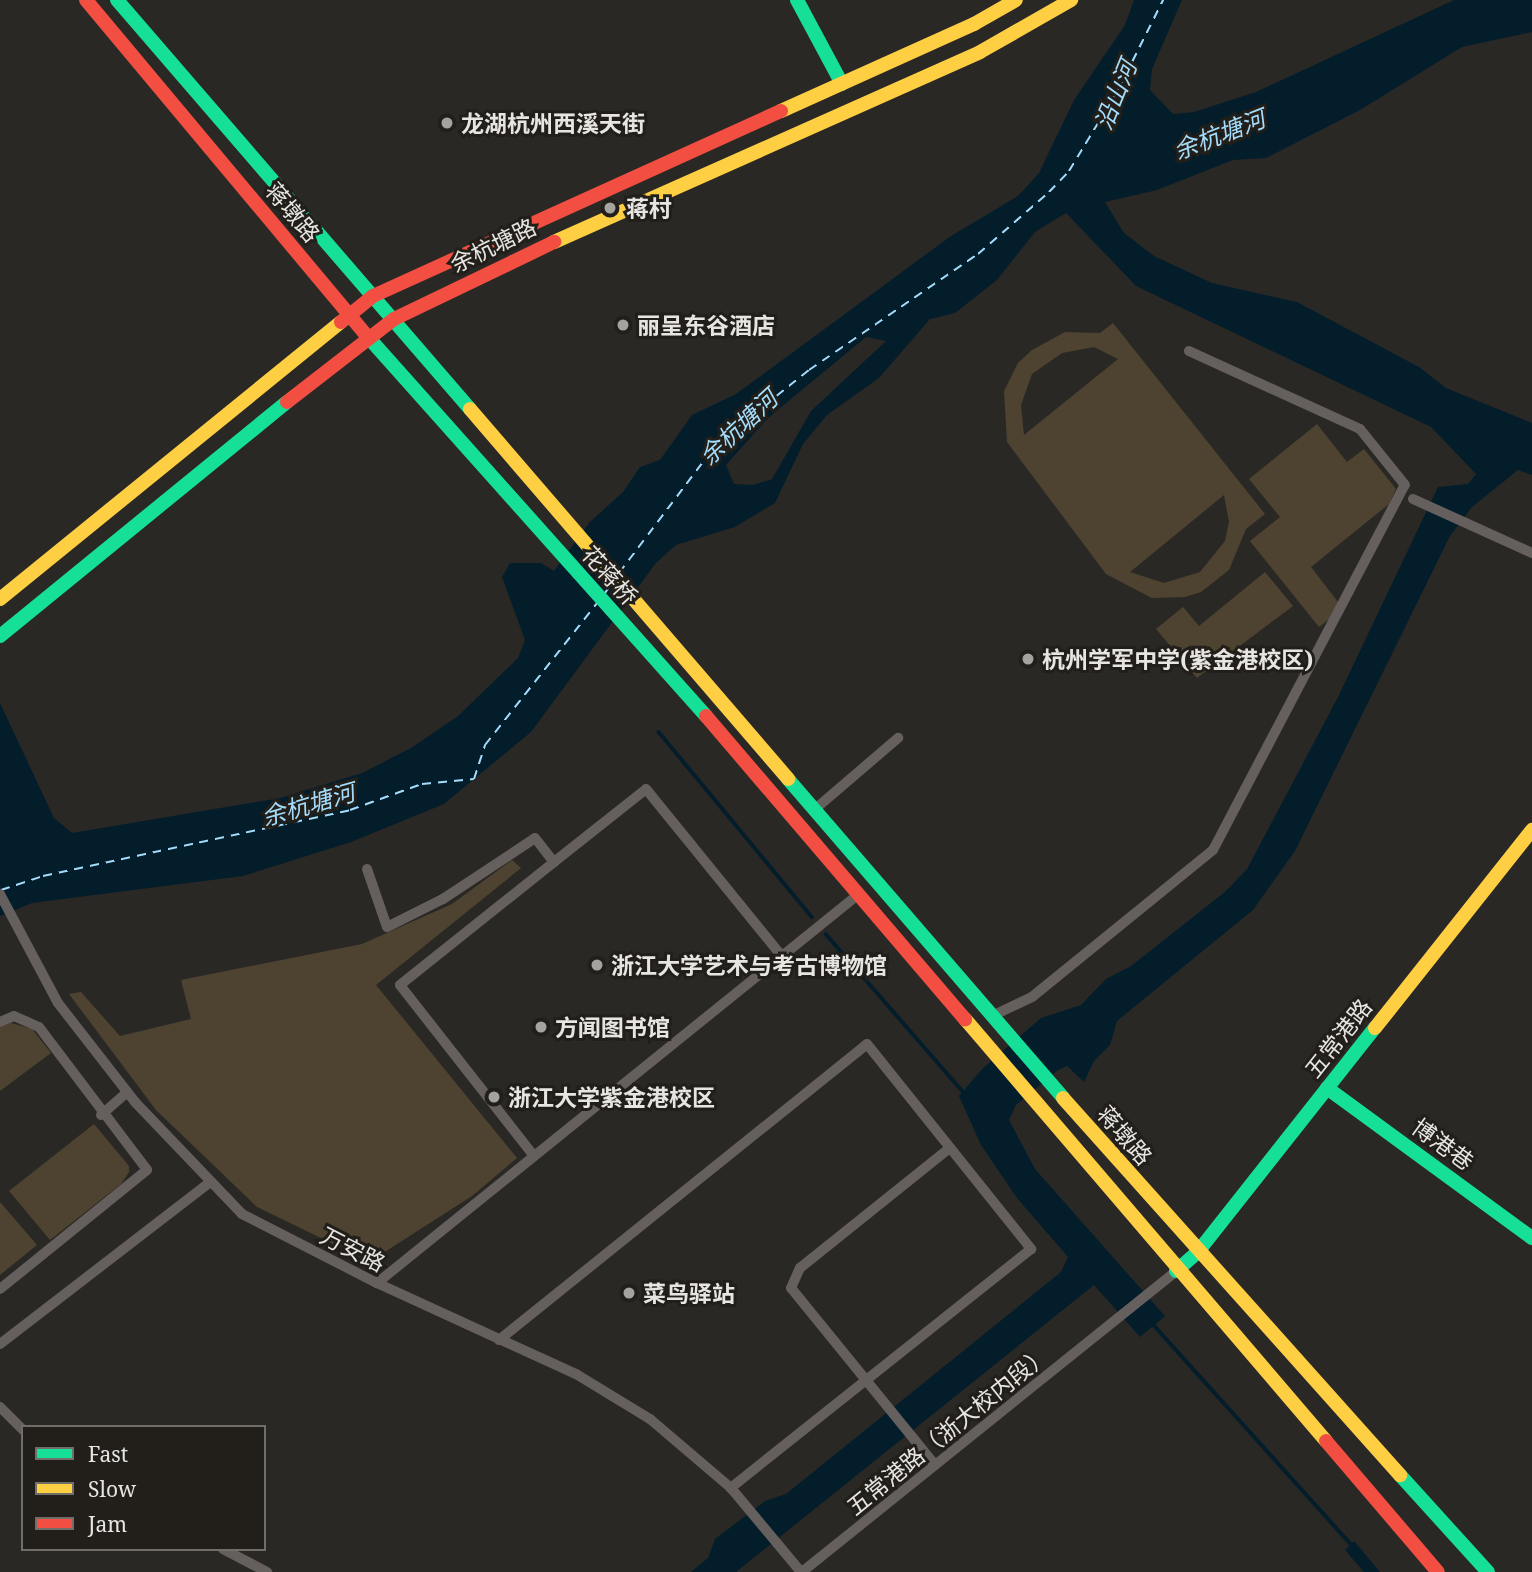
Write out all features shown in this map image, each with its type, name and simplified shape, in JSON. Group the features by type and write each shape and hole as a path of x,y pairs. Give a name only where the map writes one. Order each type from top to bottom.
{"main road":[{"name":"蒋墩路","path":"86,0 348,314 468,450"},
{"name":"蒋墩路","path":"117,0 491,435"},
{"path":"797,0 842,84"},
{"name":"余杭塘路","path":"0,599 373,296 974,24 1016,0"},
{"name":"余杭塘路","path":"0,636 367,335 505,263 981,51 1071,0"},
{"name":"花蒋桥","path":"491,435 737,720"},
{"name":"花蒋桥","path":"468,450 719,731 859,894"},
{"name":"蒋墩路","path":"737,720 1197,1253 1488,1572"},
{"name":"五常港路","path":"1177,1271 1197,1253 1532,830"},
{"path":"859,894 1431,1569"},
{"name":"博港巷","path":"1327,1088 1532,1238"}],"street":[{"path":"997,1022 1032,998 1213,850 1405,485 1360,429 1189,351"},
{"path":"1413,499 1465,520 1532,553"},
{"path":"814,810 898,738"},
{"path":"534,1156 400,985 646,789 781,955"},
{"path":"367,869 387,928 443,899 535,838 554,862"},
{"name":"万安路","path":"0,894 21,938 58,1003 127,1092 242,1214 377,1283 576,1374 650,1419 731,1488 802,1572"},
{"path":"377,1283 859,894"},
{"path":"0,1022 14,1016 39,1027 101,1115 147,1170 0,1289"},
{"path":"499,1340 867,1044 1031,1249 731,1488"},
{"path":"101,1115 127,1092"},
{"path":"935,1465 791,1288 800,1268 950,1148"},
{"path":"0,1345 210,1182"},
{"name":"五常港路（浙大校内段）","path":"802,1572 1177,1271"},
{"path":"0,1407 21,1428"},
{"path":"227,1551 267,1572"}],"shaded area":[{"path":"1113,323 1265,514 1246,529 1229,570 1201,592 1185,597 1152,598 1106,574 1007,442 1004,391 1018,363 1032,350 1065,332 1100,333","holes":["1094,347 1118,359 1024,435 1021,405 1032,374 1062,353","1224,495 1229,522 1225,541 1200,572 1164,583 1130,572"]},
{"path":"1317,424 1347,462 1364,449 1396,489 1389,504 1311,567 1338,602 1332,617 1319,627 1250,541 1280,517 1249,479"},
{"path":"1265,572 1293,606 1197,678 1156,629 1183,607 1199,626"},
{"path":"512,860 521,868 376,985 517,1158 472,1196 380,1255 354,1254 257,1207 156,1110 69,994 81,992 120,1036 191,1019 181,980 362,944 452,904"},
{"path":"11,1023 32,1029 51,1053 0,1091 0,1027"},
{"path":"94,1124 129,1166 129,1172 121,1184 50,1240 9,1191"},
{"path":"0,1202 37,1245 0,1275"}],"water":[{"path":"1134,0 1182,0 1152,69 1150,90 1173,114 1194,112 1256,92 1454,0 1532,0 1532,32 1462,47 1360,110 1266,158 1233,160 1157,190 1105,202 1124,233 1154,256 1212,283 1297,302 1419,367 1446,388 1532,423 1532,475 1518,470 1472,507 1450,536 1295,851 1253,910 1117,1021 1110,1045 1094,1061 1084,1082 1067,1066 1058,1070 1016,1105 1009,1120 1035,1169 1165,1316 1140,1337 1094,1285 736,1572 691,1572 708,1558 715,1539 765,1501 786,1494 1061,1272 1068,1257 1017,1198 981,1145 959,1096 982,1069 1041,1018 1081,1005 1106,979 1131,966 1226,891 1247,869 1338,697 1438,487 1468,484 1476,474 1431,427 1136,286 1066,213 1035,232 997,280 955,313 930,319 879,378 827,415 803,444 775,503 735,527 676,545 656,563 531,732 444,804 351,842 243,876 32,903 0,916 0,703 54,818 72,833 280,798 362,773 411,748 458,716 518,658 525,640 502,577 510,563 541,563 554,571 590,522 623,492 640,467 660,460 692,415 736,394 951,236 1018,196 1039,173 1074,100 1125,25","holes":["866,337 886,341 811,411 772,479 753,485 734,484 726,465 768,418"]},
{"path":"1354,1541 1380,1572 1364,1572 1345,1550"}],"waterway":[{"path":"659,732 812,917"},
{"path":"826,934 965,1094"},
{"path":"1151,1322 1352,1545"}],"ferry route":[{"path":"619,573 709,454 739,426 809,370 978,254 1069,171 1118,90 1163,0"},
{"path":"605,593 612,583"},
{"path":"1,890 43,876 350,810 422,784 474,779 485,745 597,603"}],"traffic: fast":[{"path":"117,0 470,409"},
{"path":"797,0 842,84"},
{"path":"368,337 706,716"},
{"path":"0,636 287,402"},
{"path":"788,779 1063,1098"},
{"path":"1176,1271 1197,1253 1375,1028"},
{"path":"1327,1088 1532,1238"},
{"path":"1400,1475 1488,1572"}],"traffic: slow":[{"path":"781,111 974,24 1016,0"},
{"path":"554,242 980,52 1071,0"},
{"path":"0,599 341,322"},
{"path":"470,409 788,779"},
{"path":"1375,1028 1532,830"},
{"path":"965,1019 1326,1441"},
{"path":"1063,1098 1400,1475"}],"traffic: jam":[{"path":"86,0 368,337"},
{"path":"341,322 373,296 781,111"},
{"path":"287,402 394,319 554,242"},
{"path":"706,716 965,1019"},
{"path":"1326,1441 1438,1572"}],"place":[{"name":"龙湖杭州西溪天街","path":"447,123"},
{"name":"蒋村","path":"610,208"},
{"name":"丽呈东谷酒店","path":"623,325"},
{"name":"杭州学军中学(紫金港校区)","path":"1028,659"},
{"name":"浙江大学艺术与考古博物馆","path":"597,965"},
{"name":"方闻图书馆","path":"541,1027"},
{"name":"浙江大学紫金港校区","path":"494,1097"},
{"name":"菜鸟驿站","path":"629,1293"}],"water label":[{"name":"沿山河","path":"1115,95"},
{"name":"余杭塘河","path":"1219,134"},
{"name":"余杭塘河","path":"738,427"},
{"name":"余杭塘河","path":"308,804"}]}
